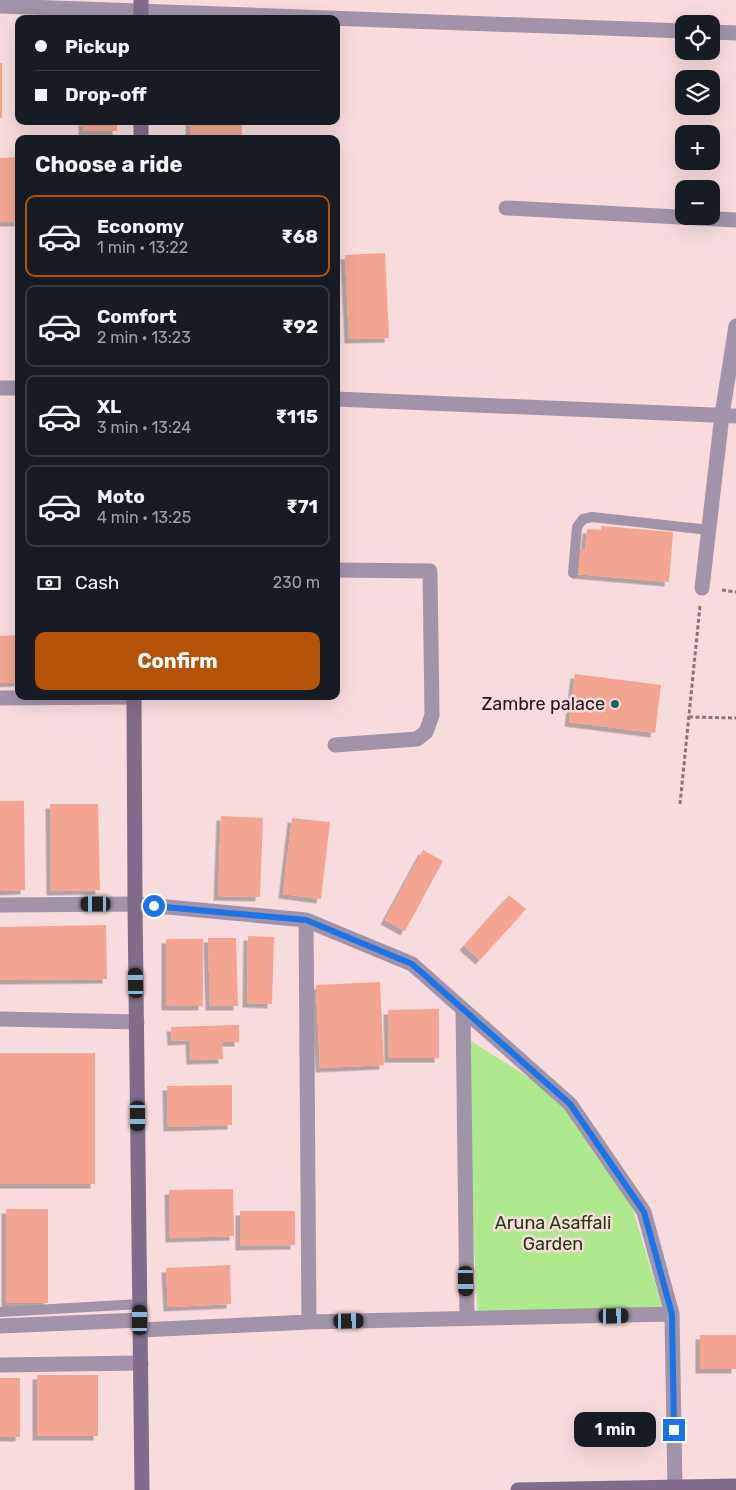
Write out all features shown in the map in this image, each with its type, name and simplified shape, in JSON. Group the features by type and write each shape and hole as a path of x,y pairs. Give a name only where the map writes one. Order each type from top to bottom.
{"street":[{"path":"0,6 270,15"},
{"path":"340,18 675,31"},
{"path":"720,32 736,33"},
{"path":"506,208 736,220"},
{"path":"702,588 708,530 729,415 736,326"},
{"path":"0,388 15,388"},
{"path":"340,399 729,415"},
{"path":"335,745 416,739 426,732 432,715 430,571 340,570"},
{"path":"0,698 15,698"},
{"path":"134,700 134,904 142,1490"},
{"path":"0,905 134,904 306,920 412,964 570,1104 644,1212 672,1314 675,1489"},
{"path":"306,920 310,1322"},
{"path":"463,1010 467,1318"},
{"path":"0,1019 137,1022"},
{"path":"0,1326 310,1322 672,1314"},
{"path":"0,1364 141,1363"},
{"path":"518,1490 675,1489 736,1486"}],"lane":[{"path":"574,573 577,527 583,519 592,517 708,530"},
{"path":"0,1312 140,1304"}],"path":[{"path":"680,804 702,588"},
{"path":"689,717 736,718"}],"green space":[{"name":"Aruna Asaffali Garden","path":"463,1036 570,1104 633,1210 662,1306 478,1318"}],"building":[{"path":"0,63 2,63 2,118 0,118"},
{"path":"83,125 117,125 117,131 83,131"},
{"path":"190,125 242,125 242,135 190,135"},
{"path":"15,157 15,222 0,222 0,158"},
{"path":"385,253 389,338 349,339 345,255"},
{"path":"601,526 673,532 669,582 576,574 578,549 585,550 587,529 601,530"},
{"path":"15,635 15,682 0,683 0,636"},
{"name":"Zambre palace","path":"575,674 661,685 655,733 569,722"},
{"path":"0,801 24,801 25,890 0,891"},
{"path":"50,804 98,804 100,890 51,891"},
{"path":"221,816 263,818 260,897 218,896"},
{"path":"292,818 330,822 321,899 283,894"},
{"path":"423,850 443,861 405,931 385,920"},
{"path":"509,895 526,909 480,960 464,946"},
{"path":"106,925 107,979 0,980 0,927"},
{"path":"248,936 274,937 272,1004 247,1003"},
{"path":"208,938 236,938 238,1006 210,1006"},
{"path":"166,939 203,939 203,1006 166,1006"},
{"path":"380,982 384,1065 320,1068 316,985"},
{"path":"439,1009 439,1058 389,1058 388,1010"},
{"path":"239,1025 239,1042 222,1042 223,1059 191,1060 190,1040 172,1041 171,1027"},
{"path":"0,1053 95,1053 95,1184 0,1184"},
{"path":"232,1085 232,1125 168,1127 167,1086"},
{"path":"233,1189 234,1236 170,1238 169,1190"},
{"path":"6,1209 48,1209 48,1303 6,1303"},
{"path":"240,1211 295,1211 295,1245 240,1246"},
{"path":"230,1265 231,1304 168,1307 166,1268"},
{"path":"700,1335 736,1335 736,1369 700,1369"},
{"path":"37,1375 98,1375 98,1436 37,1436"},
{"path":"0,1378 20,1378 20,1437 0,1437"}],"place":[{"name":"Zambre palace","path":"615,704"}],"route":[{"path":"154,906 306,920 412,964 570,1104 644,1212 672,1314 674,1430"}]}
